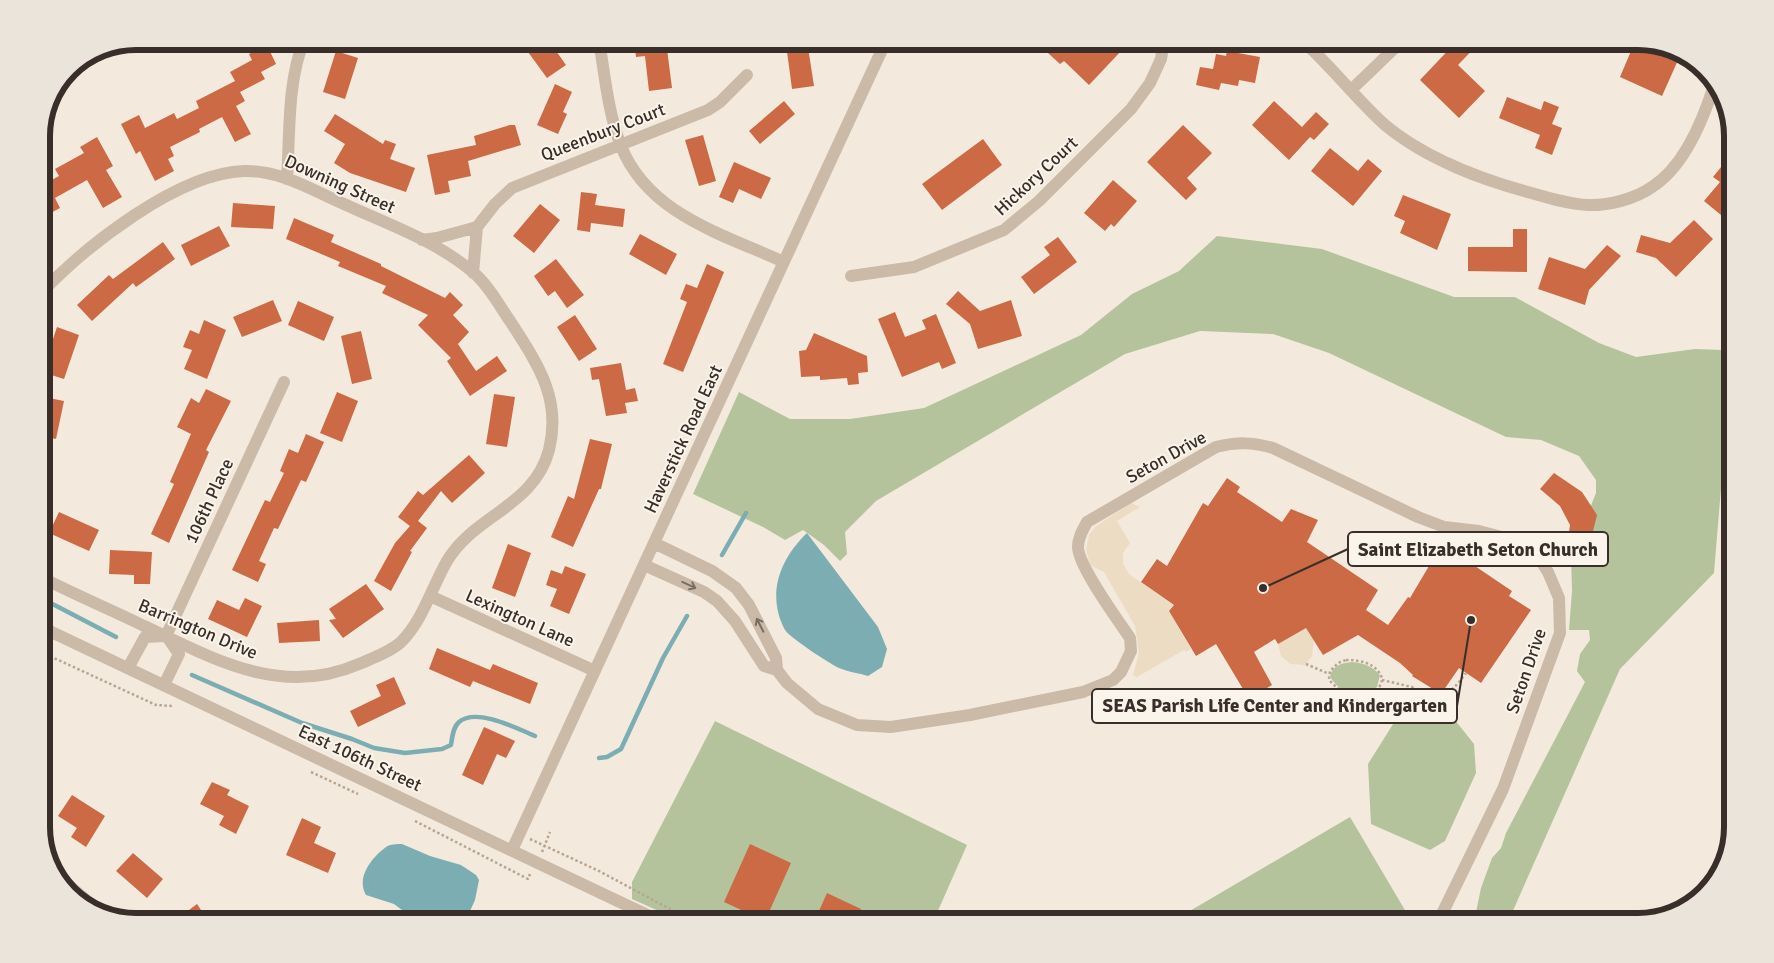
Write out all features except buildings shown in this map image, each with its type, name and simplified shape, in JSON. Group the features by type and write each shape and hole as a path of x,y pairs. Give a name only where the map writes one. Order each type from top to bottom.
{"street":[{"path":"287,178 294,84 297,57 300,50"},
{"path":"601,50 613,122 620,144 639,179 658,200 677,213 784,262"},
{"name":"Haverstick Road East","path":"512,850 882,50"},
{"name":"Hickory Court","path":"851,276 914,267 1004,230 1039,201 1131,109 1150,83 1161,59 1162,50"},
{"path":"1312,50 1386,125 1423,150 1454,166 1506,186 1567,203 1608,204 1634,196 1652,187 1665,177 1683,154 1708,104 1712,92"},
{"path":"1351,90 1393,50"},
{"name":"Queenbury Court","path":"476,227 495,204 512,188 708,110 720,102 746,75"},
{"name":"Downing Street","path":"50,285 95,243 136,215 178,191 213,174 244,171 274,173 422,240 474,273 494,297 541,368"},
{"path":"422,240 437,238 476,227 474,273"},
{"name":"Barrington Drive","path":"50,581 166,636 246,671 292,677 319,676 347,669 399,644 412,627 449,558 466,536 516,502 536,478 548,454 552,430 550,394 541,368"},
{"name":"106th Place","path":"166,636 284,382"},
{"name":"Seton Drive","path":"644,565 717,601 736,622 764,666 777,670 801,696 818,709 839,719 876,727 891,728 1023,705 1084,692 1112,680 1127,660 1131,651 1130,638 1084,565 1078,549 1079,537 1088,522 1216,447 1237,442 1255,443 1273,448 1412,514 1444,527 1499,534 1517,540 1535,552 1548,572 1559,598 1560,633 1503,789 1442,913"},
{"name":"Seton Drive","path":"654,543 712,571 736,588 749,605 776,658 777,670"},
{"name":"Lexington Lane","path":"430,596 594,672"},
{"name":"East 106th Street","path":"50,631 643,913"},
{"path":"128,668 145,637 166,636 179,654 164,685"}],"path":[{"path":"1306,664 1329,674 1332,684 1341,691 1353,694 1376,690 1382,680 1380,673 1374,666 1357,660 1346,660 1338,664 1329,674"},
{"path":"1382,680 1412,687 1432,700 1439,702 1446,693 1452,691 1466,673"},
{"path":"1366,693 1370,721"},
{"path":"520,834 599,871 677,913"}],"green space":[{"path":"1217,236 1322,249 1454,297 1515,297 1599,343 1636,357 1695,349 1723,350 1724,348 1724,452 1714,573 1620,669 1512,913 1476,913 1481,888 1492,858 1501,848 1506,833 1585,682 1577,671 1580,654 1590,640 1589,630 1569,630 1572,591 1571,555 1596,493 1596,480 1579,456 1541,440 1506,437 1329,353 1273,334 1200,331 1125,354 876,501 845,532 847,554 840,561 824,545 803,530 785,540 763,527 693,494 739,392 790,419 850,419 924,408 1081,335 1132,294 1179,271"},
{"path":"1352,662 1368,666 1380,675 1377,687 1358,693 1344,690 1334,682 1330,676 1333,669 1341,664"},
{"path":"1405,705 1451,715 1474,744 1476,773 1445,841 1430,850 1371,824 1368,764"},
{"path":"715,721 967,845 937,913 663,913 632,899 632,882"},
{"path":"1350,817 1407,913 1186,913"}],"shaded area":[{"path":"1131,503 1140,507 1117,521 1130,543 1123,553 1123,563 1129,574 1173,605 1169,611 1191,649 1186,652 1184,650 1137,677 1133,675 1139,653 1135,626 1104,572 1090,565 1086,549 1089,535 1095,527"},
{"path":"1303,621 1314,640 1312,656 1305,665 1290,664 1281,656 1278,644"}],"water":[{"path":"807,533 878,627 887,649 882,667 868,676 834,666 788,633 779,617 776,590 783,566"},
{"path":"394,844 402,844 430,856 461,865 476,875 479,880 475,900 469,913 406,913 394,904 366,895 363,889 363,882 370,863 380,852"}],"waterway":[{"path":"722,555 746,513"},
{"path":"50,603 116,637"},
{"path":"599,758 607,757 621,749 663,658 687,616"},
{"path":"192,675 302,723 374,748 405,753 442,749 451,745 454,730 459,722 466,718 476,717 497,721 535,736"}],"place":[{"name":"Saint Elizabeth Seton Church","path":"1263,588"},
{"name":"SEAS Parish Life Center and Kindergarten","path":"1471,620"}]}
